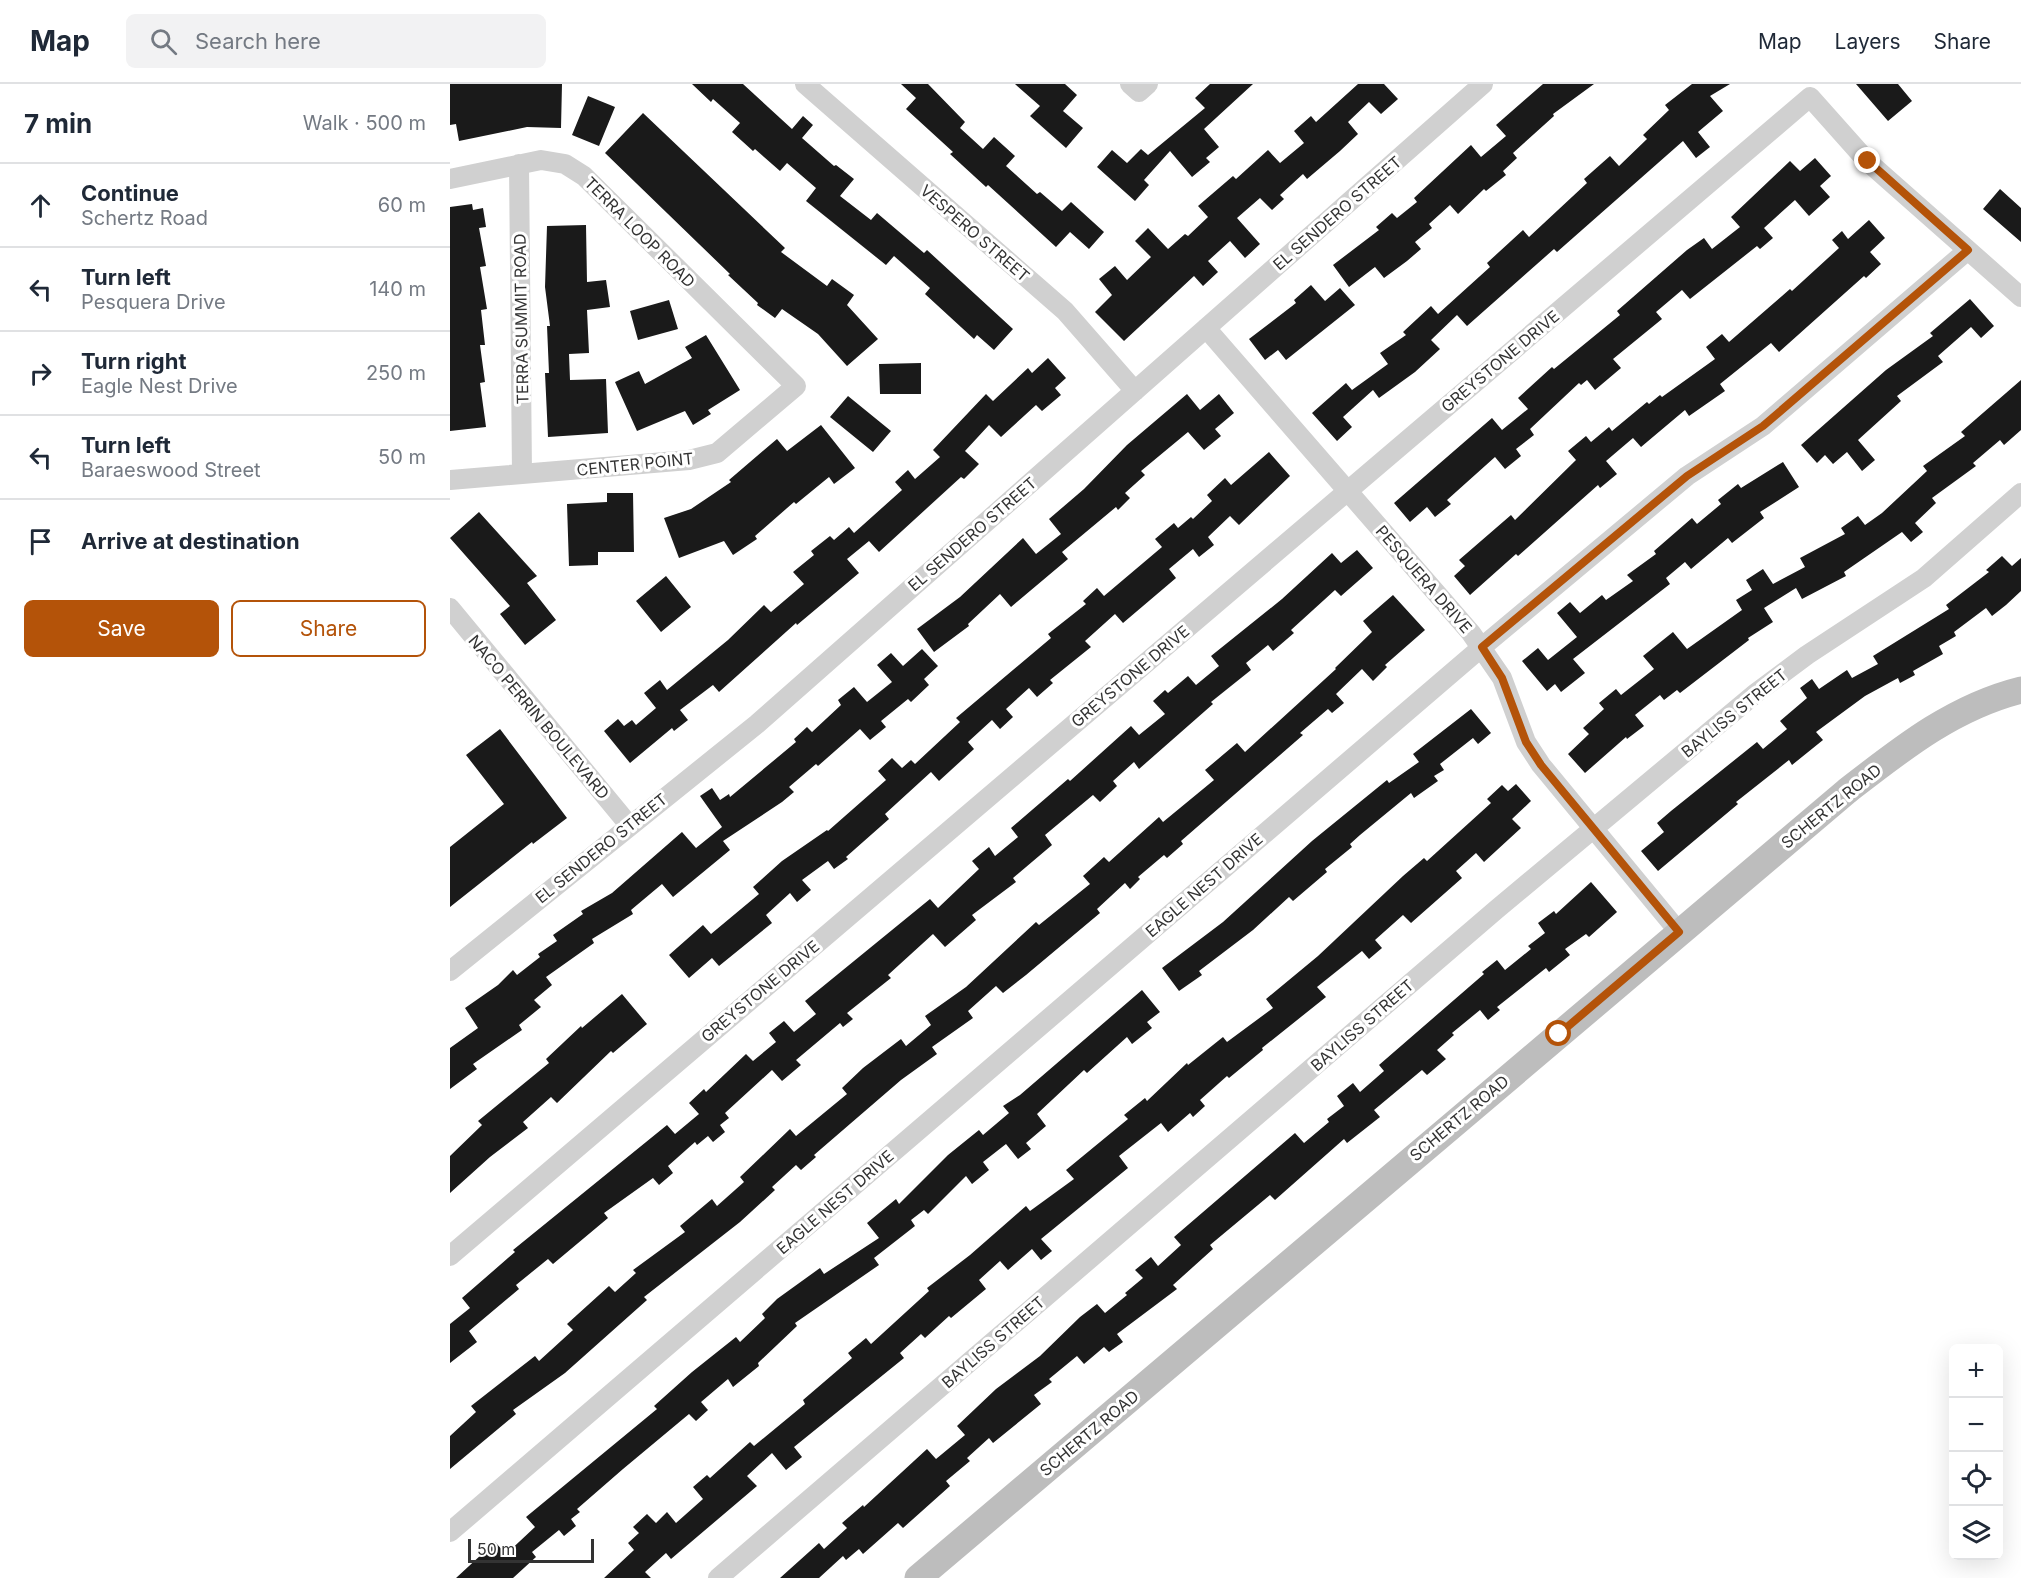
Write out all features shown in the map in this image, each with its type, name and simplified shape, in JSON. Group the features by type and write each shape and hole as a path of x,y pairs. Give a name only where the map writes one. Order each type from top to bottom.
{"street":[{"name":"VESPERO STREET","path":"805,84 1065,311 1135,391"},
{"name":"EL SENDERO STREET","path":"450,970 757,724 1483,84"},
{"name":"GREYSTONE DRIVE","path":"450,1256 1810,97 1868,161 1968,250"},
{"name":"TERRA LOOP ROAD","path":"450,179 541,160 557,163 584,176 796,386"},
{"name":"TERRA SUMMIT ROAD","path":"519,165 522,474"},
{"path":"1968,250 2021,297"},
{"name":"EAGLE NEST DRIVE","path":"450,1532 1482,647 1687,476 1763,426 1968,250"},
{"name":"PESQUERA DRIVE","path":"1206,328 1482,647 1509,692 1526,742 1541,765 1679,932"},
{"name":"CENTER POINT","path":"450,480 689,460 717,453 796,386"},
{"name":"BAYLISS STREET","path":"718,1578 1594,828 1756,693 1807,655 1924,578 2021,493"},
{"name":"NACO PERRIN BOULEVARD","path":"450,608 629,825"},
{"name":"SCHERTZ ROAD","path":"918,1578 1847,791 1911,742 1975,706 2021,690"}],"building":[{"path":"450,84 562,84 561,128 527,127 459,141 456,124 450,125"},
{"path":"692,84 743,84 792,129 803,116 813,125 802,138 834,166 836,165 854,179 840,196 871,220 877,213 924,253 927,250 1013,329 994,350 977,335 974,339 925,294 930,288 894,256 886,265 806,201 816,188 787,163 780,171 755,149 753,151 732,132 740,123 713,99 711,102"},
{"path":"901,84 928,84 965,122 960,128 983,149 994,137 1015,156 1006,166 1037,194 1040,192 1062,211 1071,202 1104,232 1089,249 1070,232 1056,247 950,154 953,152 906,109 916,98"},
{"path":"1015,84 1065,84 1077,95 1063,111 1083,128 1066,148 1030,116 1040,106"},
{"path":"1210,84 1253,84 1204,129 1219,147 1206,158 1210,162 1192,177 1170,151 1144,180 1149,185 1135,201 1097,167 1112,150 1127,163 1141,149 1148,155 1205,108 1195,98"},
{"path":"1358,84 1384,84 1398,99 1381,114 1369,102 1348,122 1358,134 1340,151 1307,179 1303,174 1280,195 1284,199 1272,210 1260,198 1237,218 1260,244 1245,258 1230,241 1208,261 1218,272 1203,286 1194,276 1124,341 1095,312 1112,295 1099,279 1115,266 1127,280 1151,257 1135,241 1148,228 1168,249 1185,234 1188,236 1208,217 1198,206 1233,176 1236,179 1268,150 1280,163 1304,143 1294,131 1311,116 1316,122"},
{"path":"1543,84 1594,84 1553,114 1554,116 1513,153 1517,158 1503,171 1506,175 1486,191 1484,189 1458,214 1450,205 1429,224 1432,228 1415,242 1421,249 1407,261 1384,278 1375,267 1349,287 1333,265 1379,230 1376,227 1392,213 1397,218 1417,202 1414,198 1471,145 1481,157 1506,136 1496,125"},
{"path":"1692,84 1730,84 1710,96 1723,111 1698,132 1710,147 1696,158 1683,141 1557,252 1554,249 1467,326 1457,315 1431,340 1440,349 1415,372 1379,398 1373,390 1343,417 1352,427 1337,441 1312,413 1346,383 1352,390 1388,364 1380,353 1406,335 1403,332 1431,306 1438,314 1490,267 1487,263 1523,230 1529,237 1587,183 1584,179 1610,156 1619,166 1647,139 1643,135 1669,110 1665,105"},
{"path":"1856,84 1898,84 1912,101 1888,121"},
{"path":"588,96 615,107 599,146 572,135"},
{"path":"643,113 785,248 781,252 827,286 832,279 854,295 847,305 878,339 847,366 818,334 782,309 775,318 757,305 758,303 728,275 730,274 605,153"},
{"path":"1815,158 1831,176 1820,186 1830,197 1809,216 1795,200 1764,228 1773,238 1760,249 1757,246 1690,299 1682,290 1656,312 1662,319 1613,359 1621,368 1595,390 1587,380 1581,385 1579,383 1530,429 1534,435 1516,449 1521,456 1505,469 1495,457 1447,500 1451,504 1435,517 1427,507 1410,522 1394,503 1492,418 1502,430 1528,409 1518,398 1552,367 1554,369 1620,315 1617,311 1687,250 1704,238 1712,249 1740,227 1731,217 1790,161 1800,171"},
{"path":"2000,189 2021,208 2021,242 1983,209"},
{"path":"472,204 473,210 483,208 486,227 479,228 486,266 480,267 487,309 481,310 485,345 480,345 485,382 480,383 486,427 450,431 450,207"},
{"path":"1869,220 1885,238 1870,252 1881,264 1866,278 1864,276 1779,352 1771,343 1720,384 1725,391 1689,416 1685,410 1641,447 1633,438 1606,461 1617,474 1600,488 1598,485 1470,595 1454,576 1465,566 1459,560 1511,515 1515,520 1576,460 1568,451 1586,436 1591,442 1609,427 1612,431 1647,402 1649,404 1660,395 1662,397 1715,359 1706,347 1722,334 1729,342 1790,289 1792,291 1839,248 1832,240 1842,231 1848,239"},
{"path":"586,225 587,282 606,280 610,307 587,310 589,353 569,354 570,380 606,379 608,433 548,437 545,373 549,373 547,326 550,326 545,287 547,226"},
{"path":"1311,285 1325,301 1340,288 1355,305 1286,360 1278,350 1265,360 1249,339 1296,303 1294,300"},
{"path":"1970,299 1994,326 1981,338 1971,327 1938,356 1943,362 1897,396 1901,401 1858,440 1875,460 1862,471 1847,452 1833,464 1825,455 1817,463 1801,445 1886,370 1933,336 1930,333"},
{"path":"669,300 678,329 638,340 630,311"},
{"path":"706,335 740,390 708,410 711,414 693,425 685,411 637,431 615,382 639,371 645,384 692,358 685,347"},
{"path":"1048,358 1066,378 1055,388 1061,395 1042,411 1036,405 1001,437 989,425 965,451 979,464 964,479 961,477 879,552 869,541 847,559 859,573 797,625 796,623 719,692 713,685 680,710 688,720 674,731 672,728 630,763 604,731 618,719 624,726 632,720 636,725 656,708 644,693 660,680 667,690 728,640 764,605 771,612 804,584 793,572 814,555 811,551 830,536 834,540 849,527 854,533 902,490 895,482 908,470 915,479 940,457 933,450 986,394 993,401 1028,368 1032,373"},
{"path":"921,363 921,394 880,394 879,364"},
{"path":"2021,380 2021,430 2004,445 2000,440 1973,463 1976,466 1932,498 1936,503 1915,523 1923,532 1911,542 1902,532 1844,572 1846,576 1802,599 1796,588 1764,608 1773,622 1748,638 1749,640 1680,693 1677,690 1664,700 1660,695 1635,715 1644,726 1627,739 1626,737 1585,773 1568,754 1589,734 1583,728 1604,709 1599,703 1616,689 1621,695 1654,669 1643,656 1673,632 1687,649 1742,610 1736,600 1752,590 1746,580 1763,569 1773,584 1805,567 1800,558 1845,534 1841,528 1858,516 1865,525 1882,513 1927,471 1923,466 1965,436 1961,432"},
{"path":"1187,394 1200,410 1219,394 1234,413 1215,429 1221,436 1204,450 1188,432 1141,471 1145,475 1125,493 1130,498 1118,510 1116,507 1062,552 1068,559 1011,607 1000,594 968,624 969,626 934,652 917,629 960,597 1023,538 1036,554 1061,534 1049,519 1084,489 1127,445"},
{"path":"848,396 891,431 873,452 830,417"},
{"path":"821,425 855,468 834,484 829,477 796,504 794,502 755,536 757,539 733,555 724,541 679,558 664,518 691,509 731,482 729,480 777,439 787,451"},
{"path":"1269,452 1290,476 1239,525 1230,516 1208,537 1214,545 1199,557 1193,549 1169,569 1176,578 1123,623 1115,614 1085,641 1091,647 1050,680 1053,683 1037,697 1029,688 1006,709 1013,717 1000,729 992,720 968,742 974,749 939,781 931,772 885,814 889,819 846,857 848,859 834,869 828,861 802,880 811,890 797,902 790,893 766,915 772,923 719,966 712,958 689,978 669,955 703,925 711,934 759,894 753,887 782,861 828,831 886,780 878,771 892,758 902,768 911,760 915,764 960,722 956,718 1051,638 1048,634 1086,604 1083,601 1097,588 1104,596 1162,547 1155,539 1174,523 1178,528 1191,517 1193,519 1212,501 1207,495 1225,478 1231,485"},
{"path":"1783,462 1799,487 1760,512 1764,518 1732,543 1728,538 1691,569 1685,562 1666,578 1670,584 1573,659 1585,673 1561,692 1555,684 1547,691 1522,661 1538,648 1548,660 1577,637 1557,613 1570,602 1580,613 1602,595 1606,600 1633,581 1627,575 1656,554 1654,551 1692,518 1697,524 1721,504 1718,500 1738,484 1741,488"},
{"path":"607,493 633,493 634,552 598,552 598,565 569,566 567,504 607,502"},
{"path":"479,512 537,576 527,583 556,620 525,645 500,614 510,606 450,538"},
{"path":"1357,550 1373,568 1341,596 1335,590 1291,630 1294,633 1273,651 1268,645 1246,663 1251,670 1211,702 1213,704 1139,769 1134,762 1113,781 1117,786 1100,802 1093,795 1045,835 1052,845 1013,878 1016,882 972,915 976,920 945,947 933,934 888,975 891,978 847,1013 853,1019 843,1027 840,1023 796,1060 801,1065 782,1081 772,1070 725,1113 729,1118 720,1125 725,1132 713,1142 708,1136 697,1145 695,1142 668,1166 673,1173 659,1185 653,1178 604,1213 608,1218 553,1264 548,1259 516,1285 519,1289 469,1331 477,1342 450,1363 450,1324 470,1308 462,1298 515,1252 513,1250 667,1125 675,1134 699,1114 689,1103 704,1089 706,1092 746,1054 753,1061 776,1042 769,1033 784,1021 794,1032 816,1014 805,1001 930,899 938,908 979,869 972,861 989,847 995,856 1018,837 1011,828 1068,779 1070,781 1131,726 1139,735 1165,714 1153,701 1165,690 1168,693 1188,676 1196,685 1219,666 1211,656 1282,599 1332,553 1341,563"},
{"path":"2002,556 2012,566 2021,558 2021,591 2006,605 1992,616 1986,608 1954,632 1956,636 1939,646 1943,654 1913,671 1915,675 1900,683 1898,678 1865,696 1816,732 1823,740 1792,765 1789,760 1736,802 1738,804 1658,871 1641,851 1664,832 1657,823 1757,742 1763,749 1787,729 1780,721 1807,698 1800,688 1812,679 1819,689 1847,670 1852,678 1878,664 1873,656 1949,609 1946,605 1989,572 1986,570"},
{"path":"666,576 691,607 661,632 636,601"},
{"path":"1393,595 1425,630 1385,665 1387,667 1373,681 1362,669 1336,694 1344,703 1332,713 1328,709 1300,733 1303,735 1181,841 1183,844 1167,858 1164,855 1138,877 1140,879 1130,889 1125,883 1097,909 1100,913 1026,975 1003,993 996,986 968,1011 973,1018 932,1047 937,1054 901,1080 814,1155 816,1157 801,1170 796,1165 772,1187 775,1190 740,1222 644,1297 647,1300 565,1373 513,1410 516,1414 450,1469 450,1436 476,1412 471,1406 535,1356 539,1361 573,1330 567,1324 609,1286 615,1292 636,1273 633,1270 685,1232 680,1226 712,1199 717,1206 744,1182 740,1177 790,1129 796,1136 847,1094 842,1088 863,1068 901,1039 906,1046 931,1025 925,1016 966,987 1036,922 1039,925 1090,884 1083,876 1104,857 1109,862 1159,817 1163,822 1214,780 1205,770 1237,743 1245,752 1336,669 1372,632 1363,621"},
{"path":"922,649 938,666 924,679 929,685 911,702 908,699 881,721 886,727 870,740 860,729 818,766 816,764 789,787 794,792 782,802 723,841 730,850 673,897 662,884 631,910 633,914 592,939 594,943 546,977 552,985 534,1000 541,1007 519,1025 522,1030 473,1064 477,1069 450,1089 450,1048 478,1028 465,1008 498,985 513,970 517,975 540,957 538,954 557,941 553,935 583,914 581,911 612,893 682,832 696,848 722,827 700,796 712,788 720,800 729,794 730,797 796,742 794,739 807,727 812,732 841,705 838,700 854,687 867,702 892,682 877,665 891,653 903,666"},
{"path":"1471,709 1491,733 1478,744 1473,738 1440,764 1444,770 1434,776 1438,781 1414,798 1411,793 1350,844 1352,847 1325,869 1327,872 1293,901 1289,897 1253,930 1199,971 1202,975 1179,991 1162,968 1223,922 1312,841 1387,780 1389,783 1419,762 1413,754"},
{"path":"500,729 567,818 533,844 532,842 450,907 450,847 504,804 466,755"},
{"path":"1516,784 1531,801 1512,819 1521,828 1484,862 1476,853 1456,871 1462,878 1411,923 1403,915 1375,940 1382,948 1369,959 1362,951 1317,987 1326,997 1200,1100 1205,1106 1193,1117 1190,1113 1168,1132 1161,1123 1119,1156 1128,1168 1041,1239 1052,1251 1041,1260 1032,1249 1008,1270 1000,1261 979,1280 986,1289 951,1318 949,1316 925,1338 921,1334 900,1353 904,1358 794,1447 802,1457 786,1470 772,1453 747,1476 757,1486 671,1559 666,1553 645,1572 651,1578 604,1578 634,1550 628,1543 639,1533 633,1527 647,1514 656,1523 667,1512 676,1523 703,1499 693,1487 707,1475 710,1478 750,1442 754,1446 805,1404 803,1400 852,1358 848,1353 866,1338 871,1344 929,1291 927,1288 970,1255 1026,1206 1030,1211 1074,1179 1066,1170 1128,1119 1124,1115 1145,1098 1147,1101 1187,1063 1188,1065 1223,1037 1227,1042 1273,1008 1266,999 1318,956 1403,876 1424,858 1427,861 1491,803 1487,799 1502,785 1508,791"},
{"path":"1591,882 1617,912 1589,937 1586,934 1565,949 1570,955 1549,972 1546,968 1497,1007 1500,1010 1488,1020 1480,1010 1452,1033 1454,1035 1437,1050 1446,1059 1427,1075 1422,1070 1374,1110 1380,1117 1347,1143 1344,1139 1275,1200 1270,1195 1210,1245 1213,1249 1173,1285 1177,1289 1117,1334 1123,1342 1109,1352 1104,1347 1084,1364 1077,1356 1049,1379 1052,1382 1034,1395 1041,1404 993,1443 989,1438 967,1458 970,1461 946,1481 950,1486 903,1528 898,1523 863,1554 859,1549 846,1560 843,1556 819,1578 780,1578 819,1543 824,1549 847,1528 842,1523 863,1505 864,1507 927,1449 936,1459 965,1435 957,1426 996,1389 1040,1356 1080,1317 1097,1304 1105,1313 1127,1295 1125,1293 1143,1278 1135,1270 1151,1257 1158,1266 1181,1245 1174,1237 1295,1133 1304,1143 1329,1122 1327,1119 1344,1106 1337,1096 1353,1083 1360,1092 1384,1071 1379,1065 1484,974 1482,972 1497,960 1505,970 1531,949 1528,946 1545,933 1538,923 1554,911 1556,914"},
{"path":"1142,990 1160,1012 1147,1022 1152,1028 1132,1044 1127,1037 1087,1073 1084,1070 1037,1114 1046,1126 1026,1143 1031,1149 1018,1159 1006,1144 983,1162 989,1170 972,1184 966,1176 928,1214 924,1210 911,1220 915,1226 874,1258 879,1265 795,1323 797,1326 758,1363 759,1366 733,1387 728,1379 701,1402 708,1410 696,1421 689,1414 623,1469 577,1509 580,1512 571,1519 576,1526 564,1536 559,1530 532,1552 536,1557 513,1578 456,1578 495,1542 506,1554 535,1527 526,1517 657,1409 654,1406 692,1372 736,1337 740,1342 765,1318 762,1314 777,1299 820,1268 824,1274 879,1238 867,1223 896,1199 899,1204 948,1155 979,1130 983,1135 1009,1113 1003,1106 1020,1095"},
{"path":"622,994 647,1024 613,1053 611,1051 557,1103 551,1097 523,1122 528,1128 490,1157 450,1193 450,1156 482,1125 478,1121 549,1063 546,1059 581,1026 582,1028"}],"route":[{"path":"1559,1034 1679,932 1541,765 1526,742 1509,692 1482,647 1687,476 1763,426 1968,250 1868,161"}]}
